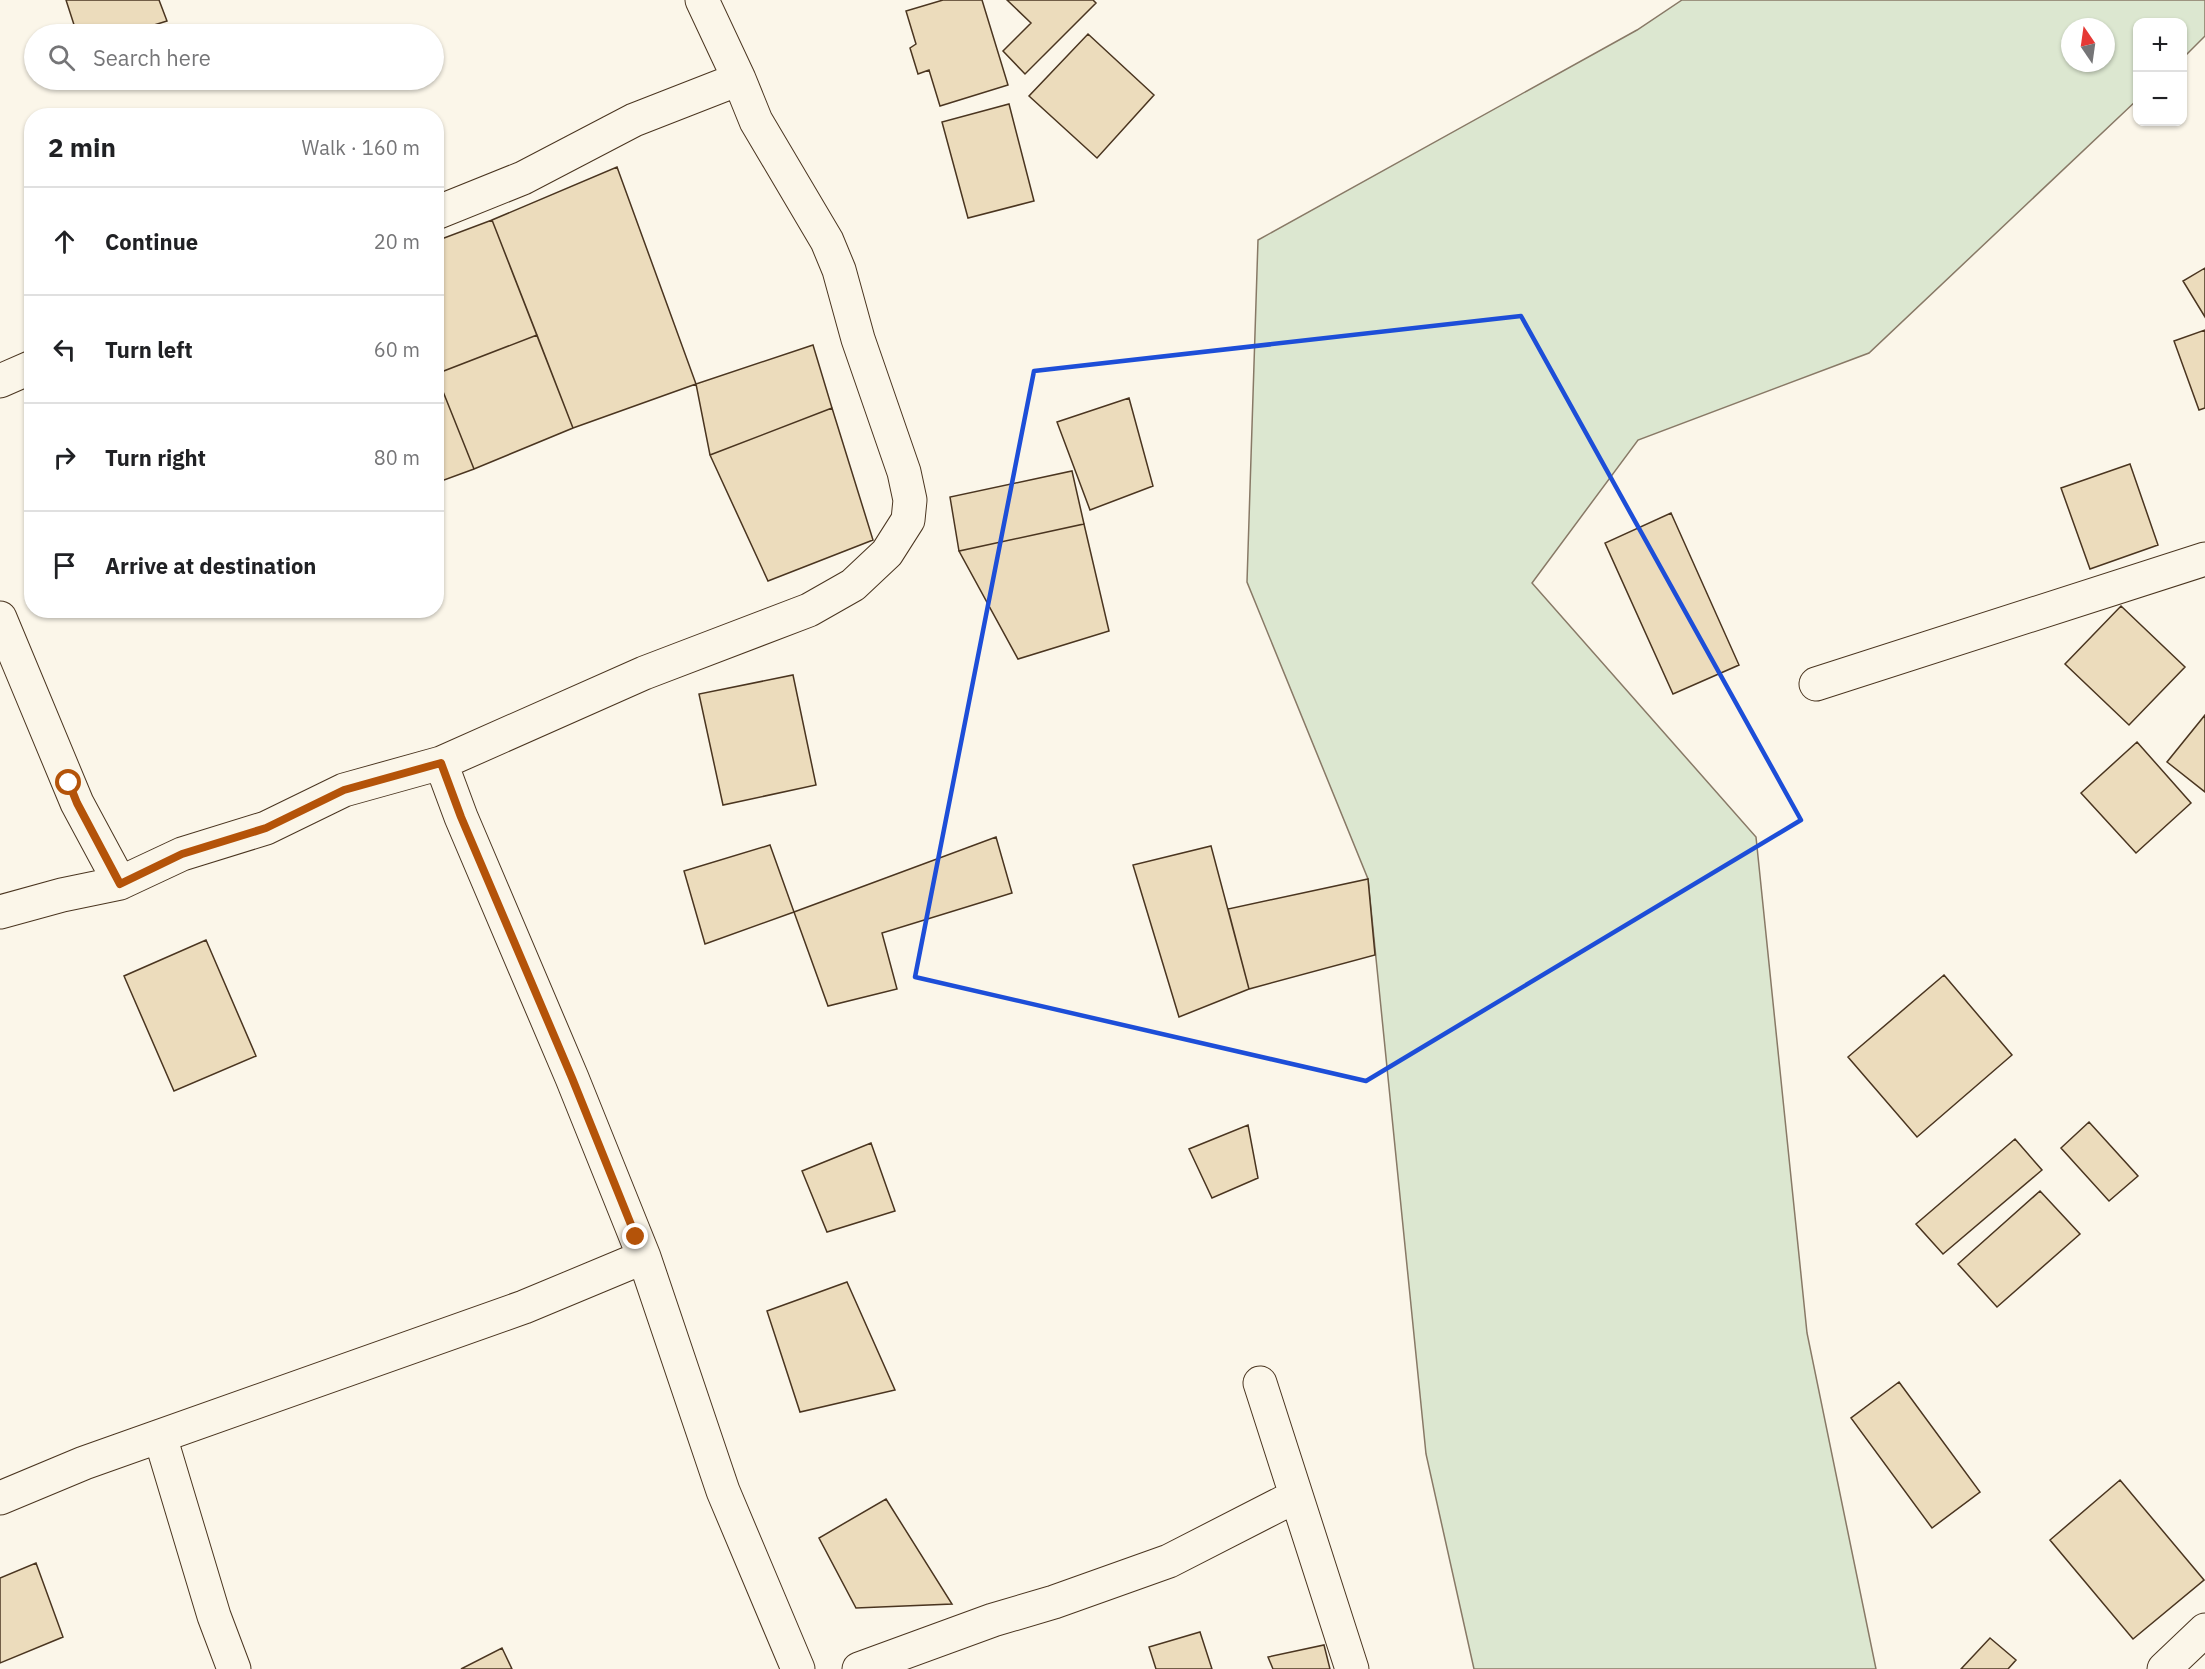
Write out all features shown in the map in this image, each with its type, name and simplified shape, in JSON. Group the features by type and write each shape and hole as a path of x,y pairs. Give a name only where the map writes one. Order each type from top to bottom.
{"street":[{"path":"0,912 62,895 120,884 182,854 266,828 344,790 441,763 644,673 809,610 853,585 887,553 908,520 910,500 904,472 858,339 839,270 827,241 756,121 702,0"},
{"path":"444,210 523,178 634,120 739,79"},
{"path":"0,381 24,371"},
{"path":"1816,684 2205,559"},
{"path":"0,618 77,803 120,884"},
{"path":"441,763 461,817 572,1078 644,1257 723,1491 798,1669"},
{"path":"0,1498 84,1463 524,1307 644,1257"},
{"path":"1260,1383 1352,1669"},
{"path":"160,1436 214,1616 234,1669"},
{"path":"859,1669 993,1620 1054,1602 1168,1561 1296,1496"},
{"path":"2164,1669 2205,1630"}],"highlighted area":[{"path":"1521,316 1801,820 1366,1081 915,977 1034,371"}],"green space":[{"path":"1682,0 2205,0 2205,36 2187,54 2187,18 2133,18 2133,104 1869,353 1638,440 1532,583 1756,837 1807,1333 1876,1669 1474,1669 1426,1454 1368,879 1247,582 1258,240 1637,30"}],"building":[{"path":"66,0 159,0 167,21 157,24 74,24"},
{"path":"943,0 982,0 1008,85 940,106 929,70 918,74 910,48 916,44 906,11"},
{"path":"1007,0 1093,0 1096,3 1025,74 1003,51 1031,23"},
{"path":"1088,34 1154,95 1097,158 1029,96"},
{"path":"1009,104 1034,201 968,218 942,122"},
{"path":"617,167 696,384 573,428 492,220"},
{"path":"492,220 537,335 444,371 444,238"},
{"path":"2205,268 2205,317 2183,281"},
{"path":"2205,330 2205,408 2199,410 2174,341"},
{"path":"537,335 573,428 474,469 444,394 444,371"},
{"path":"813,345 832,408 710,455 696,384"},
{"path":"444,394 474,469 444,480"},
{"path":"1129,398 1153,486 1090,510 1057,422"},
{"path":"832,408 873,540 768,581 710,455"},
{"path":"2130,464 2158,545 2090,569 2061,488"},
{"path":"1072,471 1084,524 959,551 950,497"},
{"path":"1671,513 1739,665 1673,694 1605,543"},
{"path":"1084,524 1109,631 1018,659 959,551"},
{"path":"2121,606 2185,667 2129,725 2065,664"},
{"path":"793,675 816,785 723,805 699,694"},
{"path":"2205,715 2205,792 2167,762"},
{"path":"2137,742 2191,803 2136,853 2081,793"},
{"path":"996,837 1012,893 882,933 897,989 828,1006 794,912"},
{"path":"770,845 794,912 705,944 684,871"},
{"path":"1211,846 1249,989 1179,1017 1133,865"},
{"path":"1368,879 1375,955 1249,989 1228,909"},
{"path":"206,940 256,1056 174,1091 124,976"},
{"path":"1944,975 2012,1055 1917,1137 1848,1057"},
{"path":"2089,1122 2138,1176 2109,1201 2061,1148"},
{"path":"1248,1125 1258,1178 1212,1198 1189,1149"},
{"path":"2015,1139 2042,1170 1943,1254 1916,1224"},
{"path":"871,1143 895,1211 827,1232 802,1171"},
{"path":"2040,1191 2080,1234 1997,1307 1958,1264"},
{"path":"847,1282 895,1390 800,1412 767,1311"},
{"path":"1899,1382 1980,1492 1932,1528 1851,1418"},
{"path":"2120,1480 2204,1580 2133,1639 2050,1540"},
{"path":"886,1499 952,1604 856,1608 819,1538"},
{"path":"36,1563 63,1637 0,1663 0,1578"},
{"path":"1200,1632 1212,1669 1156,1669 1149,1647"},
{"path":"1990,1638 2016,1660 2008,1669 1961,1669"},
{"path":"1324,1645 1330,1669 1273,1669 1268,1657"},
{"path":"502,1648 512,1669 461,1669"}],"route":[{"path":"69,783 77,803 120,884 182,854 266,828 344,790 441,763 461,817 572,1078 636,1237"}]}
